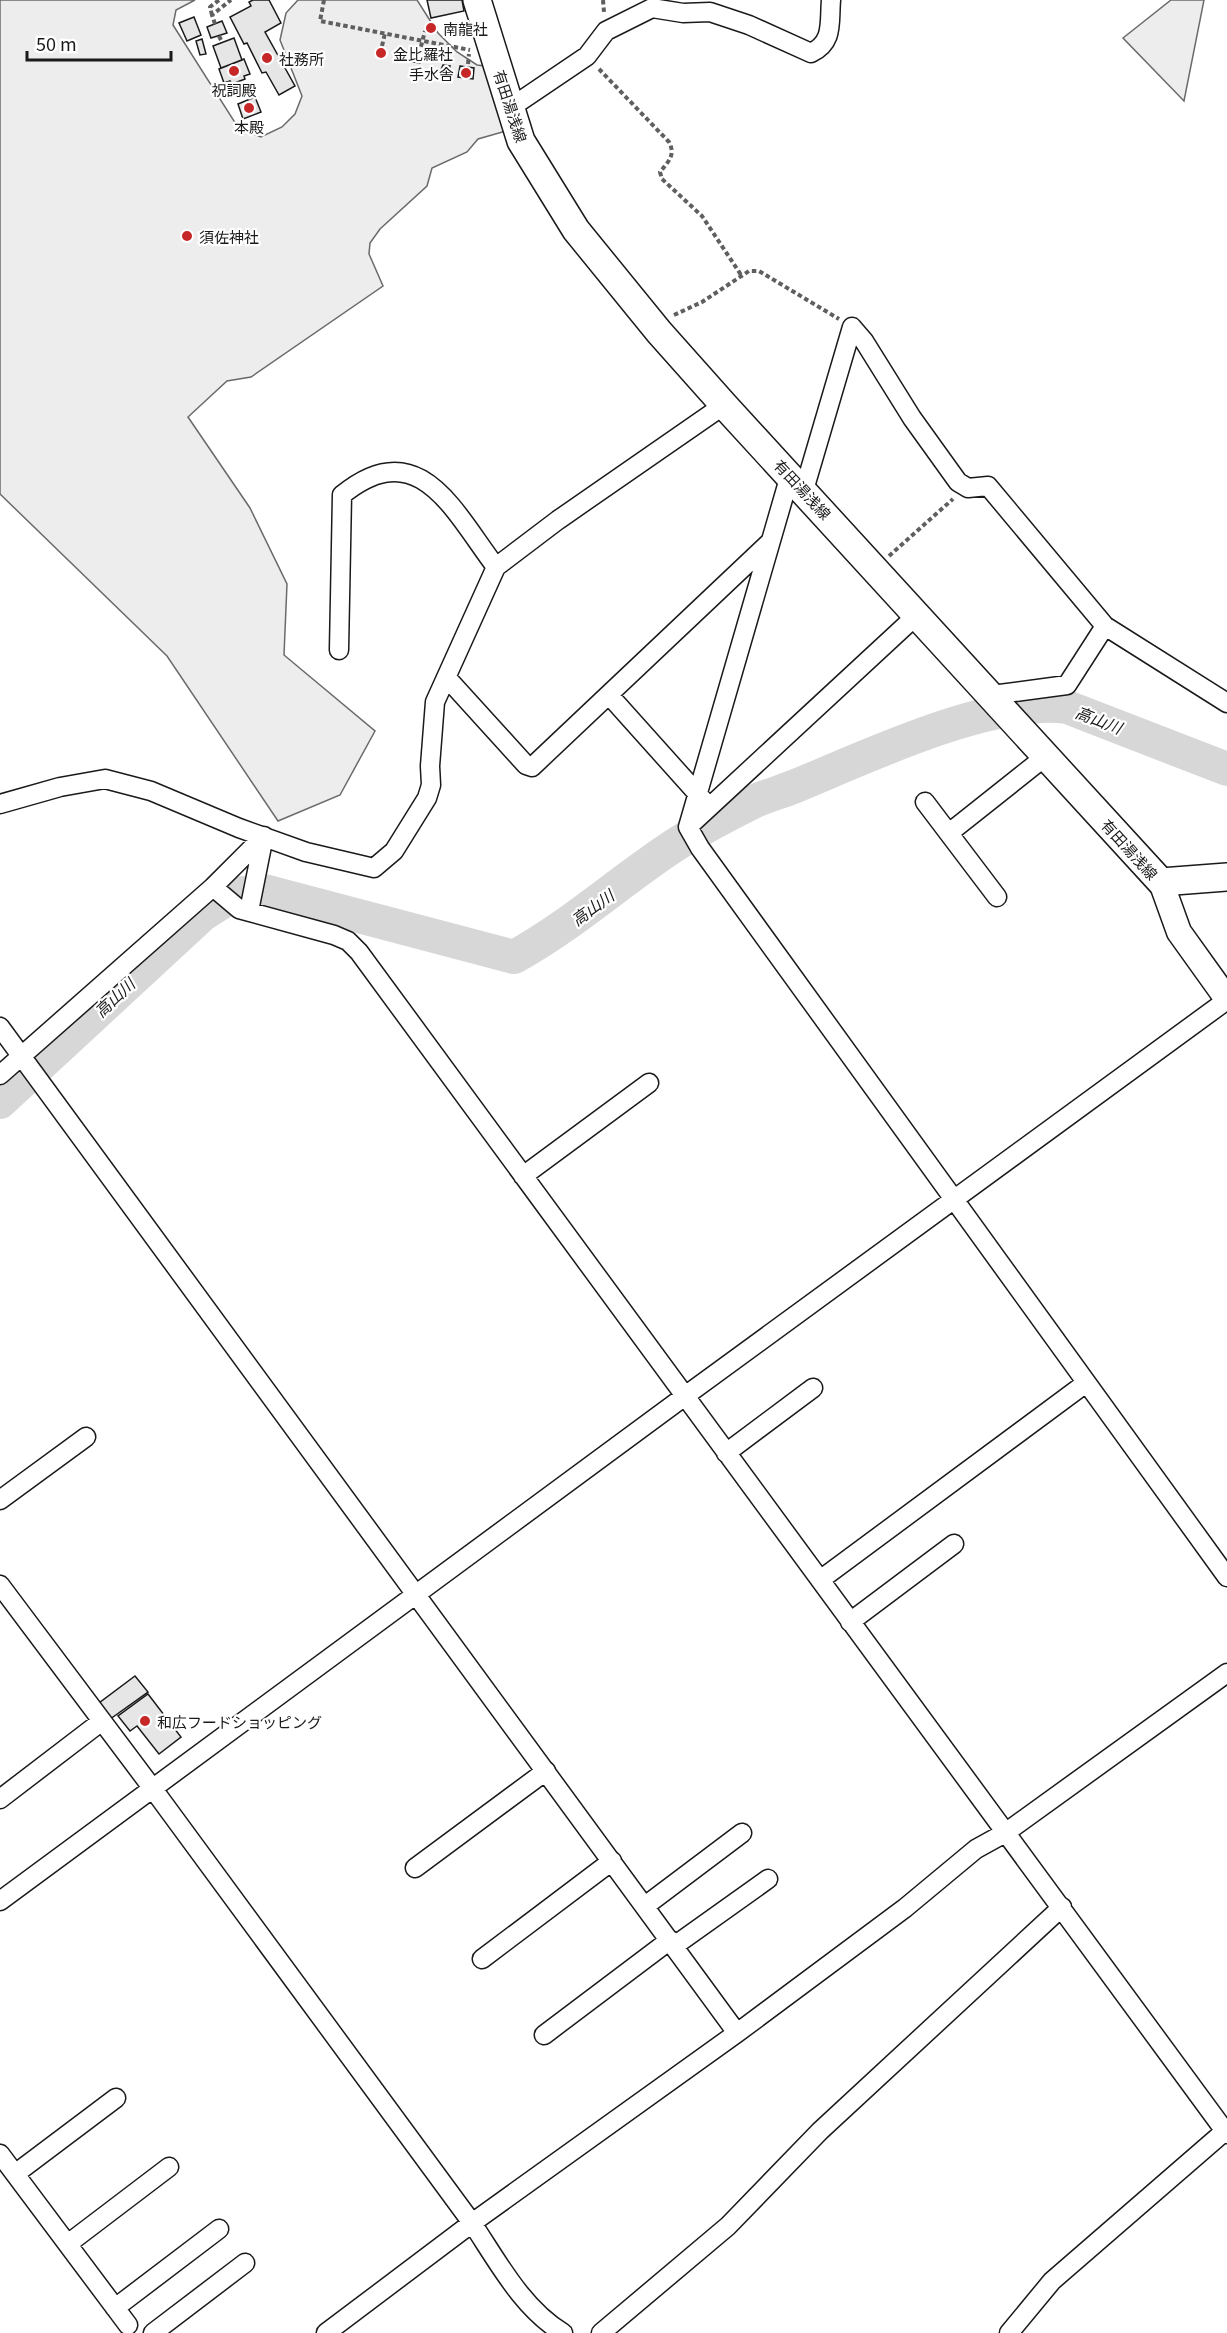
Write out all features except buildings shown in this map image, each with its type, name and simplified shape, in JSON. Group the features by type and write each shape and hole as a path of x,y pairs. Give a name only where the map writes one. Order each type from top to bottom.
{"main road":[{"name":"有田湯浅線","path":"477,0 521,141 576,230 653,325 1161,882 1227,877"},
{"path":"1161,882 1179,932 1227,1000"}],"street":[{"path":"510,108 587,56 606,31 652,8 683,13 710,12 749,25 811,53 823,47 828,34 831,0"},
{"path":"1227,703 1105,626 988,486 968,488 958,482 912,418 864,341 852,327 797,482 771,541 703,800 688,827 700,848 1227,1577"},
{"path":"0,804 60,787 105,779 152,791 306,852 364,868 374,868 383,862 405,837 427,798 431,785 430,765 435,702 480,598 496,567 558,520 724,405"},
{"path":"339,650 342,495 360,480 398,470 434,486 496,567"},
{"path":"447,678 526,765 532,766 771,541"},
{"path":"703,800 918,614"},
{"path":"994,698 1067,685 1105,626"},
{"path":"609,695 703,800"},
{"path":"949,833 1046,756"},
{"path":"925,802 997,897"},
{"path":"0,1075 213,886 264,836"},
{"path":"249,911 264,836"},
{"path":"213,886 233,906 348,941 1005,1833 1062,1907 1226,2133 1052,2281 1009,2333"},
{"path":"0,1901 1227,1000"},
{"path":"0,1027 738,2033"},
{"path":"523,1176 649,1083"},
{"path":"820,1580 1086,1383"},
{"path":"726,1453 813,1388"},
{"path":"0,1500 86,1437"},
{"path":"850,1622 954,1544"},
{"path":"0,1585 472,2223 529,2305 563,2333"},
{"path":"326,2333 472,2223 738,2033 905,1908 976,1849 1005,1833 1227,1673"},
{"path":"0,1799 102,1721"},
{"path":"415,1868 546,1771"},
{"path":"645,1906 742,1833"},
{"path":"482,1959 612,1861"},
{"path":"544,2035 672,1943 768,1879"},
{"path":"601,2333 728,2226 820,2131 1062,1907"},
{"path":"15,2174 116,2098"},
{"path":"0,2154 115,2308 126,2330"},
{"path":"69,2244 169,2167"},
{"path":"115,2308 219,2229"},
{"path":"153,2333 245,2263"}],"path":[{"path":"215,24 210,7 219,0"},
{"path":"212,15 231,0"},
{"path":"324,0 320,21 495,55"},
{"path":"419,54 425,31"},
{"path":"382,46 385,33"},
{"path":"447,62 451,46"},
{"path":"587,56 669,141 673,149 672,156 660,172 662,179 702,216 741,275"},
{"path":"653,325 702,302 749,271 767,274 852,327"},
{"path":"875,568 960,492 968,488"}],"shaded area":[{"name":"須佐神社","path":"0,0 195,0 176,10 173,25 239,129 261,137 282,127 295,114 302,96 280,40 286,13 298,0 417,0 438,33 457,52 477,65 493,67 506,131 478,139 467,152 432,168 427,186 380,229 370,243 369,254 383,286 251,377 227,381 188,417 250,508 287,584 284,655 375,731 340,795 278,821 167,656 0,494"},
{"path":"1171,0 1204,0 1184,101 1123,38"}],"waterway":[{"name":"高山川","path":"0,1102 202,915 235,894 264,891 514,957 556,931 675,845 725,816 755,801 894,745 967,720 1037,706 1067,707 1227,769"}],"place":[{"name":"南龍社","path":"431,28"},
{"name":"金比羅社","path":"381,53"},
{"name":"社務所","path":"267,58"},
{"name":"祝詞殿","path":"234,71"},
{"name":"手水舎","path":"466,73"},
{"name":"本殿","path":"249,108"},
{"name":"須佐神社","path":"187,236"},
{"name":"和広フードショッピング","path":"145,1721"}]}
